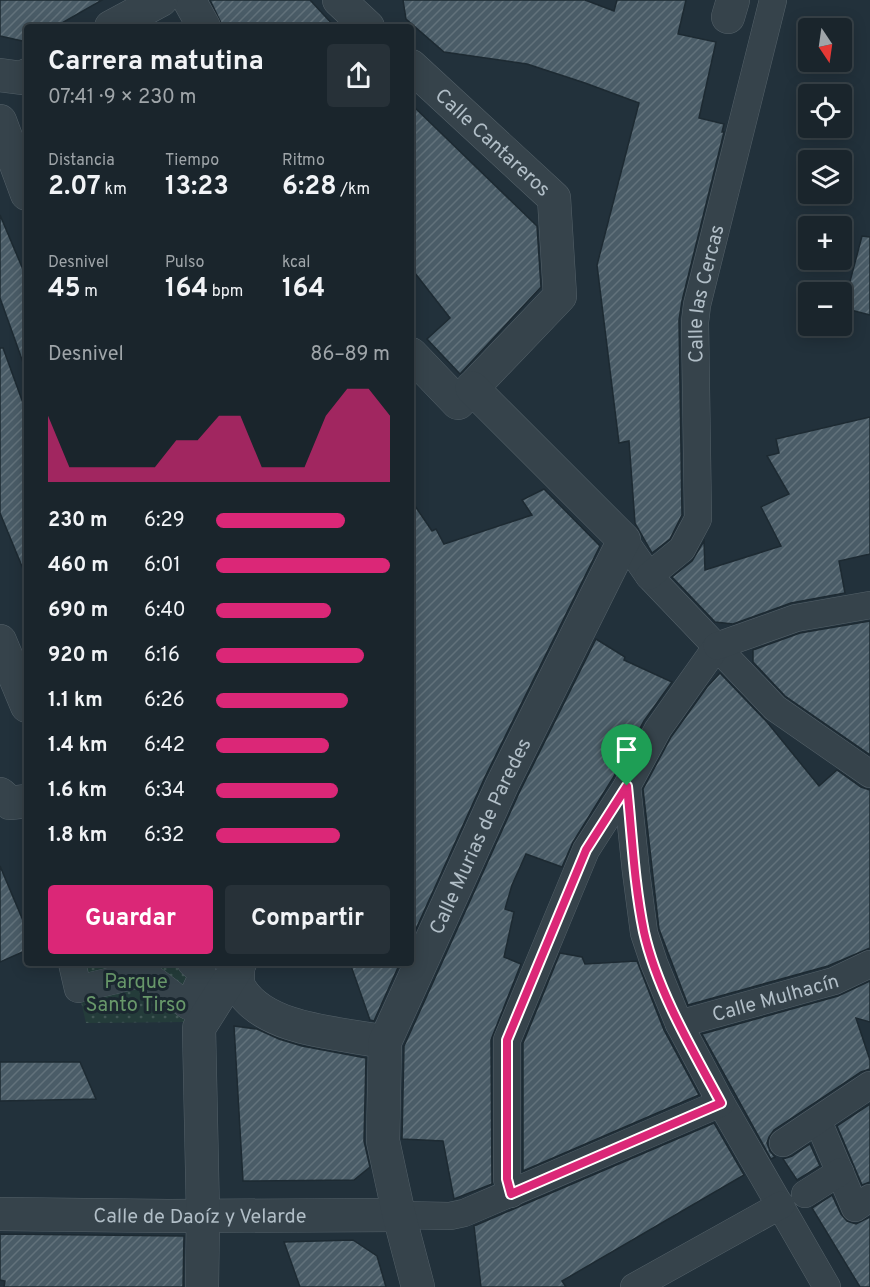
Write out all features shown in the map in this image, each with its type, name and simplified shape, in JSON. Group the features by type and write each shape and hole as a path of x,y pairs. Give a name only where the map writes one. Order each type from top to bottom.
{"street":[{"name":"Calle las Cercas","path":"649,576 682,549 698,519 695,322 697,305 773,0"},
{"path":"122,24 185,6"},
{"name":"Calle Cantareros","path":"414,69 554,198 560,296 465,395"},
{"path":"0,75 24,77"},
{"path":"0,121 24,186"},
{"path":"414,356 465,395 624,540 649,576 775,708 870,774"},
{"name":"Calle Murias de Paredes","path":"418,1287 399,1215 383,1140 385,1042 502,784 624,540"},
{"path":"511,1194 507,1179 507,1040 586,850 627,786 658,729 717,646 796,618 870,605"},
{"path":"0,641 24,699"},
{"path":"627,786 645,933 678,1024 827,1287"},
{"path":"0,794 10,803 24,801"},
{"name":"Calle Mulhacín","path":"678,1024 834,981 870,964"},
{"path":"73,966 78,988 145,973 188,1006 203,974 194,966"},
{"path":"202,1287 203,1216 199,1028 238,966"},
{"path":"239,966 239,989 257,1008 291,1024 385,1042"},
{"path":"783,1143 870,1085"},
{"path":"399,1215 450,1216 464,1213 721,1103"},
{"path":"818,1121 855,1208 870,1198"},
{"path":"805,1194 840,1172"},
{"path":"634,1287 781,1205"},
{"name":"Calle de Daoíz y Velarde","path":"0,1214 399,1215"}],"green space":[{"name":"Parque Santo Tirso","path":"73,966 208,966 190,997 184,1022 86,1023"}],"building":[{"path":"0,0 102,0 60,24 24,24 24,41 0,36"},
{"path":"210,0 310,0 332,24 222,24"},
{"path":"403,0 585,0 614,11 617,0 686,0 678,34 716,42 699,118 724,124 722,132 724,132 679,320 682,515 670,539 652,553 635,523 629,441 619,443 597,265 639,103 527,64 444,52 406,19"},
{"path":"414,107 537,226 541,287 460,374 427,339 450,318 414,272"},
{"path":"0,215 24,272 24,365 0,298"},
{"path":"862,236 870,237 870,315 852,310 852,282 850,282"},
{"path":"0,348 3,348 24,406 24,571 0,513"},
{"path":"870,417 870,554 839,561 845,593 791,603 733,624 715,622 672,577 692,561 704,541 705,570 781,546 761,507 789,494 767,456 779,453 776,439"},
{"path":"544,489 600,546 485,777 414,933 414,504 432,531 436,529 444,544 532,515 522,500"},
{"path":"870,621 870,755 785,696 753,662 753,650 800,633"},
{"path":"596,639 625,657 624,660 672,682 644,721 613,778 573,842 562,867 526,854 512,885 505,909 514,912 504,957 521,964 491,1040 492,1184 454,1199 443,1141 402,1139 404,1046 519,793"},
{"path":"720,673 767,722 819,786 837,770 861,787 870,790 870,948 828,966 688,1005 659,929 643,789 671,737 707,687"},
{"path":"0,866 24,923 24,951 0,962"},
{"path":"560,953 582,957 585,964 637,961 664,1030 699,1095 523,1171 523,1043"},
{"path":"351,966 399,966 374,1021 370,1020"},
{"path":"870,981 870,1022 856,1018 870,1060 870,1069 861,1072 774,1130 767,1143 775,1157 771,1159 702,1034 838,996"},
{"path":"234,1026 257,1029 302,1046 366,1058 364,1141 370,1167 354,1180 243,1181"},
{"path":"0,1062 80,1062 96,1099 0,1101"},
{"path":"870,1104 870,1182 862,1185 837,1126"},
{"path":"714,1123 744,1175 562,1281 566,1287 481,1287 474,1226"},
{"path":"810,1144 820,1166 797,1180 783,1159"},
{"path":"832,1195 847,1221 856,1224 870,1217 870,1287 860,1287 812,1208"},
{"path":"0,1234 184,1236 183,1287 4,1287 5,1281 0,1280"},
{"path":"353,1240 377,1256 386,1287 300,1287 284,1242"}],"route":[{"path":"627,786 645,933 678,1024 721,1103 511,1194 507,1179 507,1040 586,850 627,786"}]}
